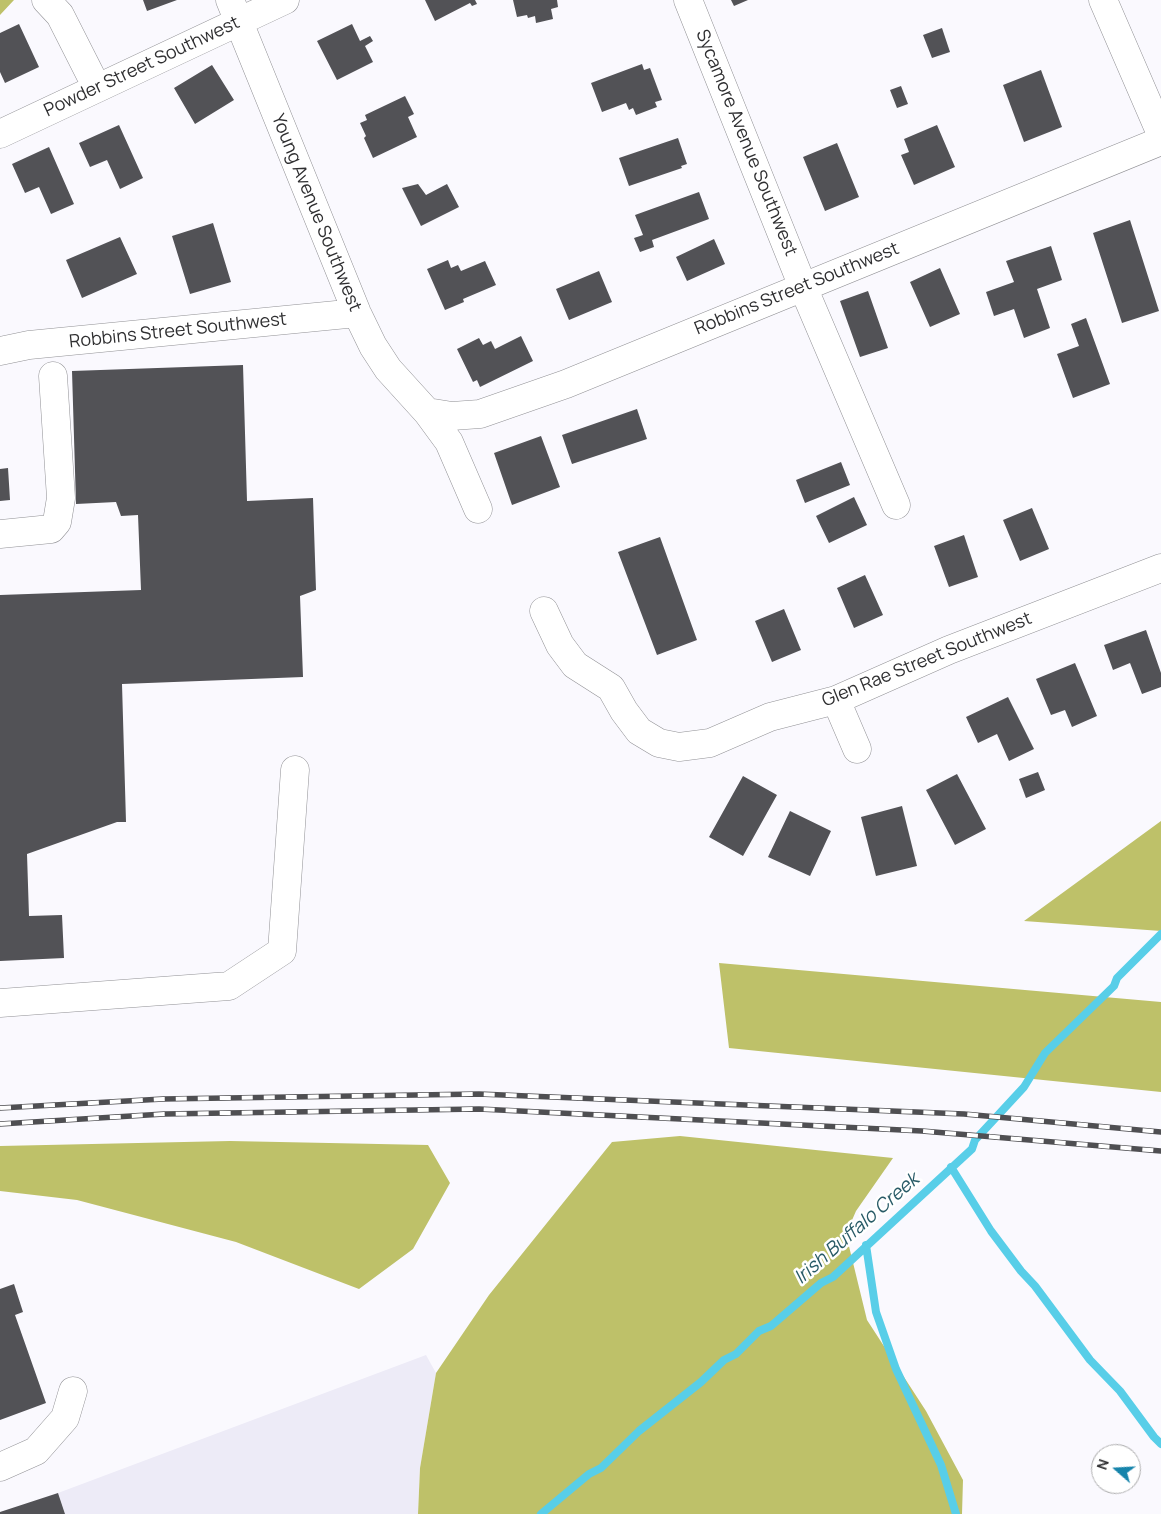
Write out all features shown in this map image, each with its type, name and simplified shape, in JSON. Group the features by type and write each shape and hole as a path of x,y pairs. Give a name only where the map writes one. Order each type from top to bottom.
{"street":[{"path":"46,0 60,15 97,88"},
{"name":"Powder Street Southwest","path":"0,134 97,88 234,11 285,0"},
{"name":"Sycamore Avenue Southwest","path":"688,0 803,287 896,505"},
{"path":"1103,0 1161,134"},
{"name":"Young Avenue Southwest","path":"234,11 357,313 373,346 388,369 427,412 449,442 478,509"},
{"name":"Robbins Street Southwest","path":"427,412 452,416 480,414 566,384 1161,141"},
{"name":"Robbins Street Southwest","path":"0,351 28,345 357,313"},
{"path":"0,534 51,529 57,522 61,498 54,376"},
{"name":"Glen Rae Street Southwest","path":"544,611 560,645 575,665 611,688 624,711 639,731 659,743 679,748 710,743 770,717 836,700 949,650 1161,568"},
{"path":"836,700 857,749"},
{"path":"0,1003 229,986 282,952 295,770"},
{"path":"0,1467 36,1451 65,1418 73,1391"}],"shaded area":[{"path":"426,1355 436,1373 420,1468 418,1514 65,1514 58,1493"}],"green space":[{"path":"0,0 14,0 0,15"},
{"path":"1161,821 1161,931 1024,921"},
{"path":"719,963 1161,1002 1161,1092 729,1048"},
{"path":"680,1136 893,1158 856,1211 846,1234 867,1320 926,1411 963,1480 962,1514 418,1514 420,1468 436,1373 489,1295 612,1142"},
{"path":"230,1141 428,1145 450,1183 413,1249 359,1289 236,1242 77,1200 0,1191 0,1146"}],"building":[{"path":"143,0 177,0 147,11"},
{"path":"425,0 475,0 477,4 472,6 470,3 435,21"},
{"path":"513,0 557,0 558,7 551,9 553,19 536,23 535,16 528,18 527,15 517,17"},
{"path":"731,0 748,0 734,6"},
{"path":"19,24 39,67 5,83 0,72 0,33"},
{"path":"352,24 360,41 370,36 373,41 365,46 373,62 337,80 317,41"},
{"path":"942,28 950,52 932,58 923,35"},
{"path":"642,64 644,70 650,68 662,100 655,102 657,107 636,115 633,108 629,110 626,103 602,112 591,83"},
{"path":"212,65 234,100 195,124 174,88"},
{"path":"1041,70 1062,127 1024,142 1003,85"},
{"path":"901,86 908,104 897,108 890,90"},
{"path":"405,96 414,114 408,117 417,137 373,158 360,123 367,120 365,115"},
{"path":"119,125 143,178 120,189 107,160 90,167 79,143"},
{"path":"937,125 955,167 914,185 901,155 909,152 904,139"},
{"path":"678,138 687,164 681,166 682,168 629,186 619,158"},
{"path":"837,143 859,197 825,211 803,157"},
{"path":"49,147 74,204 51,214 39,187 25,193 12,164"},
{"path":"418,184 426,195 447,184 459,207 421,226 402,188"},
{"path":"699,192 709,219 652,240 654,247 640,252 634,238 643,235 635,215"},
{"path":"1130,220 1159,311 1122,323 1093,233"},
{"path":"213,223 231,282 190,294 172,236"},
{"path":"120,237 137,274 82,298 66,260"},
{"path":"714,239 725,264 687,281 676,257"},
{"path":"1051,246 1062,280 1037,289 1050,328 1024,338 1014,309 994,316 986,292 1014,282 1006,261"},
{"path":"448,260 451,268 458,265 461,271 485,261 496,285 463,299 464,302 445,310 427,269"},
{"path":"940,268 960,314 930,327 910,282"},
{"path":"599,271 612,302 569,320 556,289"},
{"path":"868,291 888,348 860,357 840,301"},
{"path":"1086,318 1110,384 1073,398 1057,354 1079,346 1071,324"},
{"path":"521,336 533,361 480,387 477,380 473,382 457,349 479,338 483,345 491,341 495,349"},
{"path":"243,365 247,501 313,498 316,590 300,596 303,677 122,684 126,822 117,822 27,854 29,916 62,915 64,958 0,961 0,595 141,590 138,515 121,516 116,502 76,504 72,371"},
{"path":"637,409 647,439 572,464 562,435"},
{"path":"541,436 560,487 512,505 494,453"},
{"path":"841,462 850,485 805,503 796,480"},
{"path":"8,468 10,500 0,501 0,469"},
{"path":"854,497 867,525 829,543 816,516"},
{"path":"1032,508 1049,549 1020,561 1003,520"},
{"path":"964,535 978,577 949,587 934,546"},
{"path":"660,537 697,640 657,655 618,552"},
{"path":"865,575 883,615 854,628 837,588"},
{"path":"784,609 801,650 772,662 755,621"},
{"path":"1146,630 1161,673 1161,687 1142,694 1130,663 1113,670 1104,645"},
{"path":"1075,663 1097,716 1072,727 1065,710 1051,715 1036,679"},
{"path":"1008,697 1034,749 1009,761 997,734 978,743 966,717"},
{"path":"1038,772 1045,790 1026,798 1019,779"},
{"path":"957,774 986,829 955,845 926,790"},
{"path":"743,776 777,795 743,856 709,837"},
{"path":"902,806 917,866 876,876 861,817"},
{"path":"790,811 831,831 810,876 768,857"},
{"path":"14,1284 23,1312 15,1315 46,1403 0,1420 0,1289"},
{"path":"58,1493 65,1514 0,1514 0,1512"}],"waterway":[{"name":"Irish Buffalo Creek","path":"541,1514 589,1474 601,1468 639,1431 701,1382 724,1360 736,1354 759,1331 771,1326 821,1283 833,1277 972,1149 975,1140 1024,1087 1045,1053 1114,986 1117,978 1161,934"},
{"path":"951,1167 991,1231 1021,1271 1035,1286 1090,1360 1120,1391 1161,1444"},
{"path":"866,1245 876,1312 896,1369 941,1465 956,1514"}],"railway":[{"path":"0,1108 163,1099 479,1094 964,1114 1161,1132"},
{"path":"0,1124 164,1114 479,1109 922,1131 1161,1151"}]}
